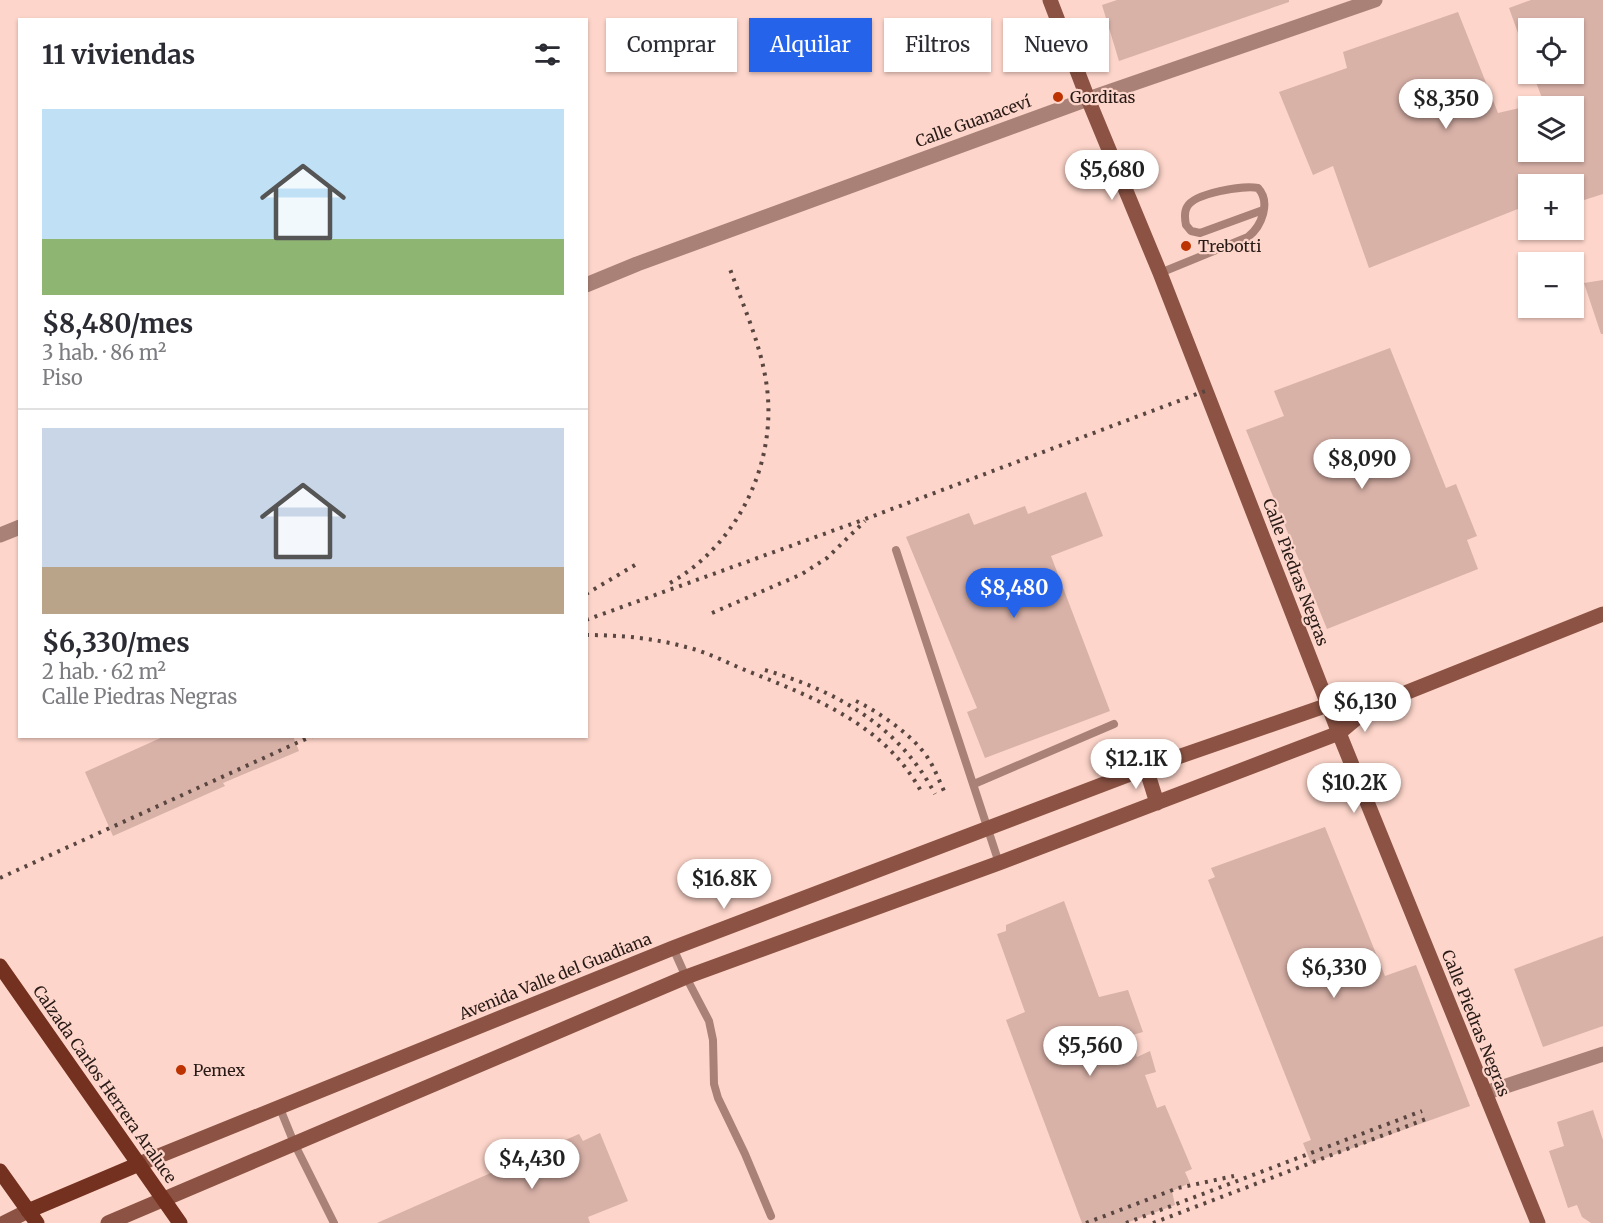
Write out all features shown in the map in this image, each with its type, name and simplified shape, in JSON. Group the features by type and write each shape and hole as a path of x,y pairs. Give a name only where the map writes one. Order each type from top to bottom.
{"main road":[{"name":"Calle Piedras Negras","path":"1050,0 1160,273 1339,733 1538,1223"},
{"path":"108,1223 686,977 999,863 1339,733 1370,707 1603,614"},
{"path":"1328,705 1370,707"},
{"name":"Avenida Valle del Guadiana","path":"4,1223 32,1217 139,1164 673,948 988,826 1328,705"},
{"path":"1146,768 1157,803"},
{"name":"Calzada Carlos Herrera Araluce","path":"0,966 180,1223"},
{"path":"0,1171 32,1217"}],"street":[{"name":"Calle Guanaceví","path":"588,284 637,264 1088,99 1375,0"},
{"path":"0,535 18,528"},
{"path":"1485,1093 1603,1054"}],"lane":[{"path":"1160,273 1248,237 1258,229 1263,210 1262,192 1258,188 1241,187 1203,196 1191,202 1186,208 1186,225 1191,231 1200,233 1263,210"},
{"path":"896,550 999,863"},
{"path":"974,784 1114,724"},
{"path":"673,948 709,1021 713,1040 714,1084 718,1098 771,1216"},
{"path":"279,1106 294,1143 334,1223"}],"building":[{"path":"1117,0 1289,0 1289,2 1119,61 1109,28 1109,18 1106,18 1102,5"},
{"path":"1531,0 1603,0 1603,194 1584,200 1584,174 1518,174 1518,209 1369,268 1333,166 1313,175 1279,92 1347,68 1343,52 1458,12 1498,113 1518,108 1518,162 1584,162 1584,96 1541,96 1537,84 1584,84 1584,18 1518,18 1518,33 1509,8"},
{"path":"1603,280 1603,334 1601,334 1584,283"},
{"path":"1390,348 1446,488 1456,484 1477,536 1467,540 1478,569 1327,629 1246,430 1284,416 1274,391"},
{"path":"1086,492 1103,536 1051,556 1110,711 985,758 967,712 977,708 906,537 969,513 974,525 1025,506 1028,514"},
{"path":"161,738 294,738 299,751 223,783 225,786 113,836 85,772"},
{"path":"1325,827 1385,976 1416,965 1470,1106 1311,1163 1303,1143 1311,1140 1208,880 1215,877 1211,868"},
{"path":"1064,901 1099,997 1128,990 1143,1032 1129,1036 1137,1057 1150,1051 1156,1072 1145,1075 1157,1108 1165,1105 1192,1169 1185,1172 1190,1183 1172,1191 1175,1205 1126,1223 1082,1223 1006,1020 1025,1012 997,934 1006,931 1006,925"},
{"path":"1603,936 1603,1026 1543,1047 1514,969"},
{"path":"1593,1110 1603,1140 1603,1223 1591,1223 1582,1217 1577,1205 1568,1208 1549,1151 1564,1146 1557,1122"},
{"path":"600,1133 628,1201 588,1217 590,1223 377,1223 579,1134 583,1141"}],"railway":[{"path":"670,583 716,546 734,523 749,497 760,469 766,440 768,411 766,381 751,324 730,269"},
{"path":"588,619 868,518 1205,391"},
{"path":"712,613 802,574 827,558 865,521"},
{"path":"588,593 635,565"},
{"path":"588,635 649,639 694,649 825,704 870,732 890,750 922,793"},
{"path":"765,670 817,689 864,714 903,749 935,794"},
{"path":"856,701 891,722 915,742 934,769 944,791"},
{"path":"0,878 308,738"},
{"path":"1126,1223 1422,1111"},
{"path":"1153,1223 1426,1119"},
{"path":"1086,1223 1178,1188 1234,1176"}],"place":[{"name":"Gorditas","path":"1058,97"},
{"name":"Trebotti","path":"1186,246"},
{"name":"Pemex","path":"181,1070"}]}
